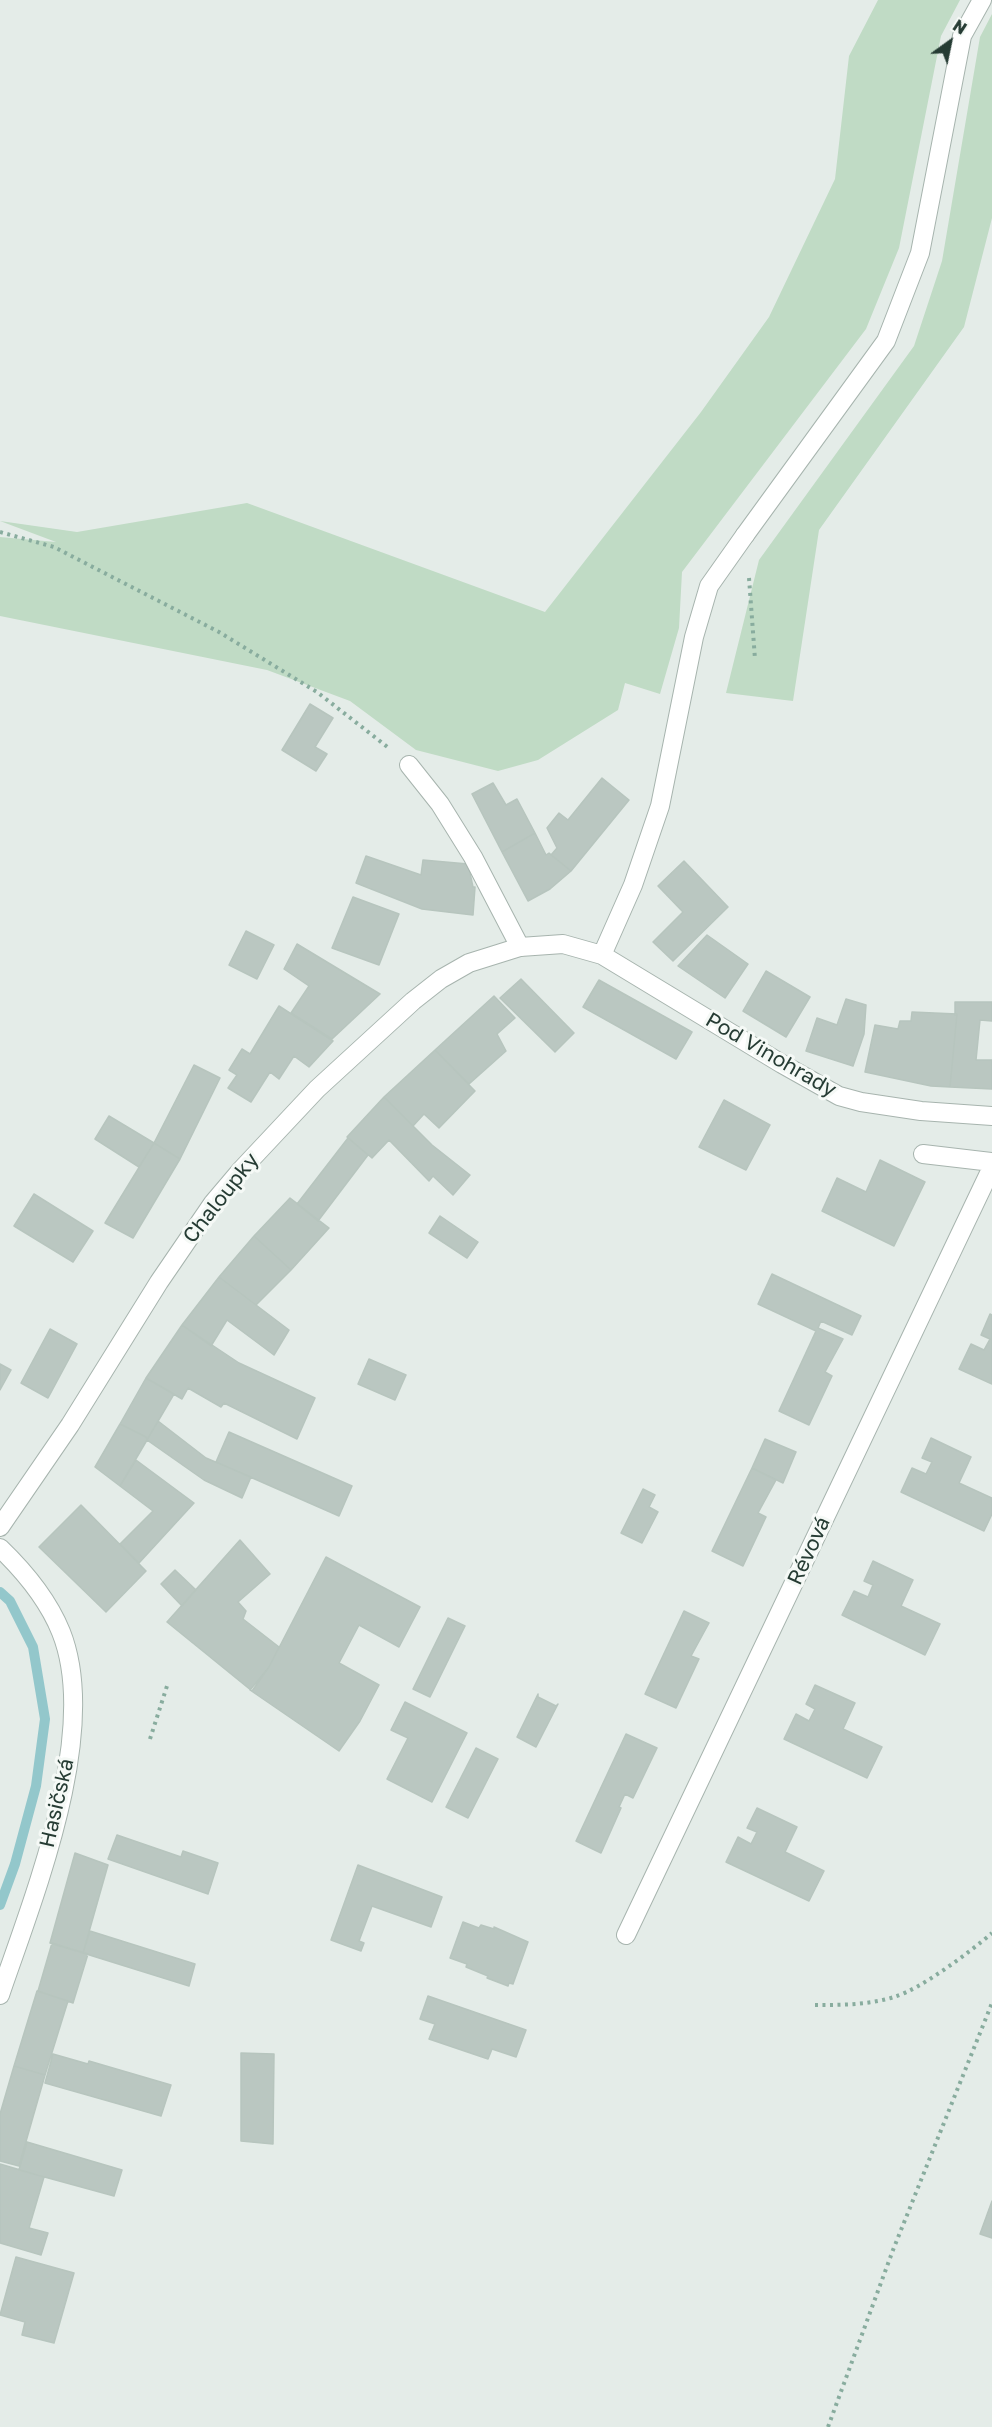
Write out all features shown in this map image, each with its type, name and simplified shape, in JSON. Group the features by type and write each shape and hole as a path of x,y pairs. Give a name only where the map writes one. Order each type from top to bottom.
{"street":[{"path":"602,955 633,885 660,807 694,637 709,585 886,341 920,253 962,36 982,0"},
{"path":"409,765 440,804 473,857 520,947"},
{"name":"Chaloupky","path":"0,1527 70,1425 159,1282 213,1203 317,1089 413,1001 441,979 469,963 520,947 563,944 602,955"},
{"name":"Pod Vinohrady","path":"602,955 839,1096 861,1102 921,1111 992,1116"},
{"path":"923,1154 992,1162"},
{"name":"Révová","path":"626,1935 992,1167"},
{"name":"Hasičská","path":"0,1548 19,1566 50,1608 62,1633 69,1659 74,1706 70,1744 52,1832 31,1904 0,1995"}],"path":[{"path":"0,532 54,547 219,632 317,692 409,765"},
{"path":"745,535 755,659"},
{"path":"150,1739 167,1686"},
{"path":"815,2005 856,2004 896,1997 964,1956 992,1933"},
{"path":"828,2427 893,2250 992,2003"}],"green space":[{"path":"878,0 960,0 941,36 899,248 866,329 682,572 679,628 660,694 625,683 618,710 538,760 498,771 416,750 350,701 267,670 0,616 0,537 56,542 0,521 77,532 247,503 545,612 701,412 769,317 835,179 849,56"},
{"path":"992,14 992,218 964,327 819,530 793,701 726,693 759,560 914,346 942,261 980,37"}],"building":[{"path":"310,704 333,718 315,747 327,754 316,771 282,750"},
{"path":"602,778 629,800 571,871 551,855 557,848 547,828 559,813 568,820"},
{"path":"493,783 506,805 517,799 535,833 502,852 472,794"},
{"path":"535,833 546,855 549,853 571,871 550,889 528,901 502,852"},
{"path":"366,856 421,875 423,860 468,864 473,887 475,887 473,915 422,909 356,883"},
{"path":"684,861 728,907 673,961 653,942 683,912 658,886"},
{"path":"353,897 399,914 379,965 332,948"},
{"path":"246,931 274,945 257,979 229,965"},
{"path":"707,935 748,964 725,998 678,966"},
{"path":"297,944 380,994 332,1039 291,1013 309,986 284,969"},
{"path":"766,971 810,997 786,1037 743,1011"},
{"path":"521,979 574,1033 555,1052 500,998"},
{"path":"599,980 692,1032 676,1059 583,1007"},
{"path":"494,996 515,1018 497,1034 506,1051 469,1084 435,1050"},
{"path":"846,999 866,1005 864,1034 853,1066 806,1051 817,1018 837,1025"},
{"path":"955,1002 992,1002 992,1021 980,1020 976,1060 992,1060 992,1089 950,1087 957,1014 955,1015"},
{"path":"279,1006 333,1041 309,1067 294,1056 279,1079 270,1072 251,1102 228,1088 237,1075 229,1070 242,1049 250,1054"},
{"path":"912,1012 957,1014 950,1087 931,1086 865,1072 875,1025 898,1029 900,1021 911,1021"},
{"path":"435,1050 475,1091 439,1128 424,1114 413,1126 384,1097"},
{"path":"194,1065 220,1078 180,1159 154,1143"},
{"path":"384,1097 432,1145 470,1175 453,1195 433,1176 429,1181 389,1140 372,1158 347,1137"},
{"path":"724,1100 770,1125 746,1170 699,1147"},
{"path":"109,1116 154,1143 139,1167 95,1139"},
{"path":"348,1138 368,1155 318,1221 297,1204"},
{"path":"154,1143 180,1159 133,1238 105,1223"},
{"path":"880,1160 925,1182 894,1246 822,1211 837,1178 866,1192"},
{"path":"34,1194 93,1231 73,1262 14,1226"},
{"path":"290,1198 329,1228 291,1270 254,1236"},
{"path":"440,1216 478,1242 467,1258 429,1233"},
{"path":"254,1236 291,1270 256,1305 219,1277"},
{"path":"772,1274 861,1316 852,1335 821,1321 818,1328 843,1339 825,1372 832,1376 809,1425 779,1411 816,1331 758,1304"},
{"path":"219,1277 289,1330 274,1355 227,1320 211,1346 182,1325"},
{"path":"990,1314 992,1315 992,1384 959,1369 971,1344 984,1350 990,1339 981,1335"},
{"path":"182,1325 239,1363 315,1398 297,1439 224,1403 221,1407 188,1388 182,1399 146,1378"},
{"path":"50,1329 77,1344 48,1398 21,1383"},
{"path":"369,1359 406,1375 395,1400 358,1384"},
{"path":"0,1364 11,1370 0,1390"},
{"path":"146,1378 174,1394 147,1440 146,1437 120,1424"},
{"path":"158,1421 206,1458 251,1477 242,1498 204,1480 147,1440"},
{"path":"120,1424 146,1437 147,1440 120,1486 95,1467"},
{"path":"229,1432 352,1486 339,1516 216,1462"},
{"path":"931,1438 971,1457 959,1483 992,1498 992,1514 984,1531 901,1492 912,1468 926,1474 932,1462 922,1458"},
{"path":"765,1439 796,1452 783,1483 752,1468"},
{"path":"136,1460 194,1503 139,1563 120,1544 153,1511 120,1486"},
{"path":"752,1468 776,1480 758,1513 766,1517 743,1566 712,1551"},
{"path":"643,1489 655,1495 649,1507 658,1512 642,1543 621,1533"},
{"path":"81,1505 146,1571 106,1612 39,1547"},
{"path":"240,1540 270,1574 238,1602 246,1611 243,1619 279,1647 269,1667 252,1691 167,1622"},
{"path":"326,1557 420,1607 399,1647 359,1625 339,1663 379,1685 360,1721 339,1751 250,1690 269,1667"},
{"path":"873,1561 913,1580 901,1606 940,1624 925,1655 842,1615 854,1591 868,1597 873,1585 864,1581"},
{"path":"175,1570 196,1590 182,1606 161,1584"},
{"path":"684,1611 709,1623 691,1656 699,1659 676,1708 645,1694"},
{"path":"448,1618 465,1626 430,1697 413,1689"},
{"path":"815,1685 855,1703 843,1729 882,1747 867,1778 784,1739 796,1714 809,1721 815,1709 806,1704"},
{"path":"538,1694 538,1697 556,1706 558,1704 536,1747 517,1737"},
{"path":"405,1702 467,1733 432,1802 387,1779 408,1738 391,1730"},
{"path":"626,1734 657,1748 633,1798 625,1794 601,1853 576,1841"},
{"path":"476,1748 498,1759 468,1818 446,1807"},
{"path":"757,1808 797,1827 785,1852 824,1871 809,1901 726,1862 738,1837 751,1844 757,1832 747,1828"},
{"path":"117,1835 181,1857 183,1851 218,1863 208,1894 108,1859"},
{"path":"75,1853 108,1865 83,1953 50,1943"},
{"path":"358,1865 442,1897 431,1927 372,1906 359,1941 364,1943 361,1951 331,1940"},
{"path":"463,1922 479,1928 481,1925 494,1929 494,1927 528,1942 513,1984 509,1983 508,1986 487,1978 488,1976 466,1967 467,1964 450,1958"},
{"path":"90,1931 195,1964 189,1986 83,1953"},
{"path":"52,1943 88,1954 73,2003 38,1991"},
{"path":"37,1991 68,2001 45,2075 14,2066"},
{"path":"428,1996 526,2030 516,2057 492,2049 488,2059 429,2039 435,2024 420,2019"},
{"path":"241,2053 274,2054 273,2144 241,2141"},
{"path":"53,2054 88,2064 89,2061 171,2085 161,2116 45,2083"},
{"path":"14,2066 45,2075 19,2166 0,2161 0,2114"},
{"path":"27,2142 122,2170 114,2196 19,2170"},
{"path":"0,2164 44,2177 29,2228 48,2233 41,2255 0,2243"},
{"path":"992,2201 992,2238 980,2234"},
{"path":"16,2257 74,2273 54,2343 22,2335 25,2322 0,2315"}],"waterway":[{"path":"0,1592 10,1601 33,1647 45,1719 36,1786 15,1864 0,1905"}]}
